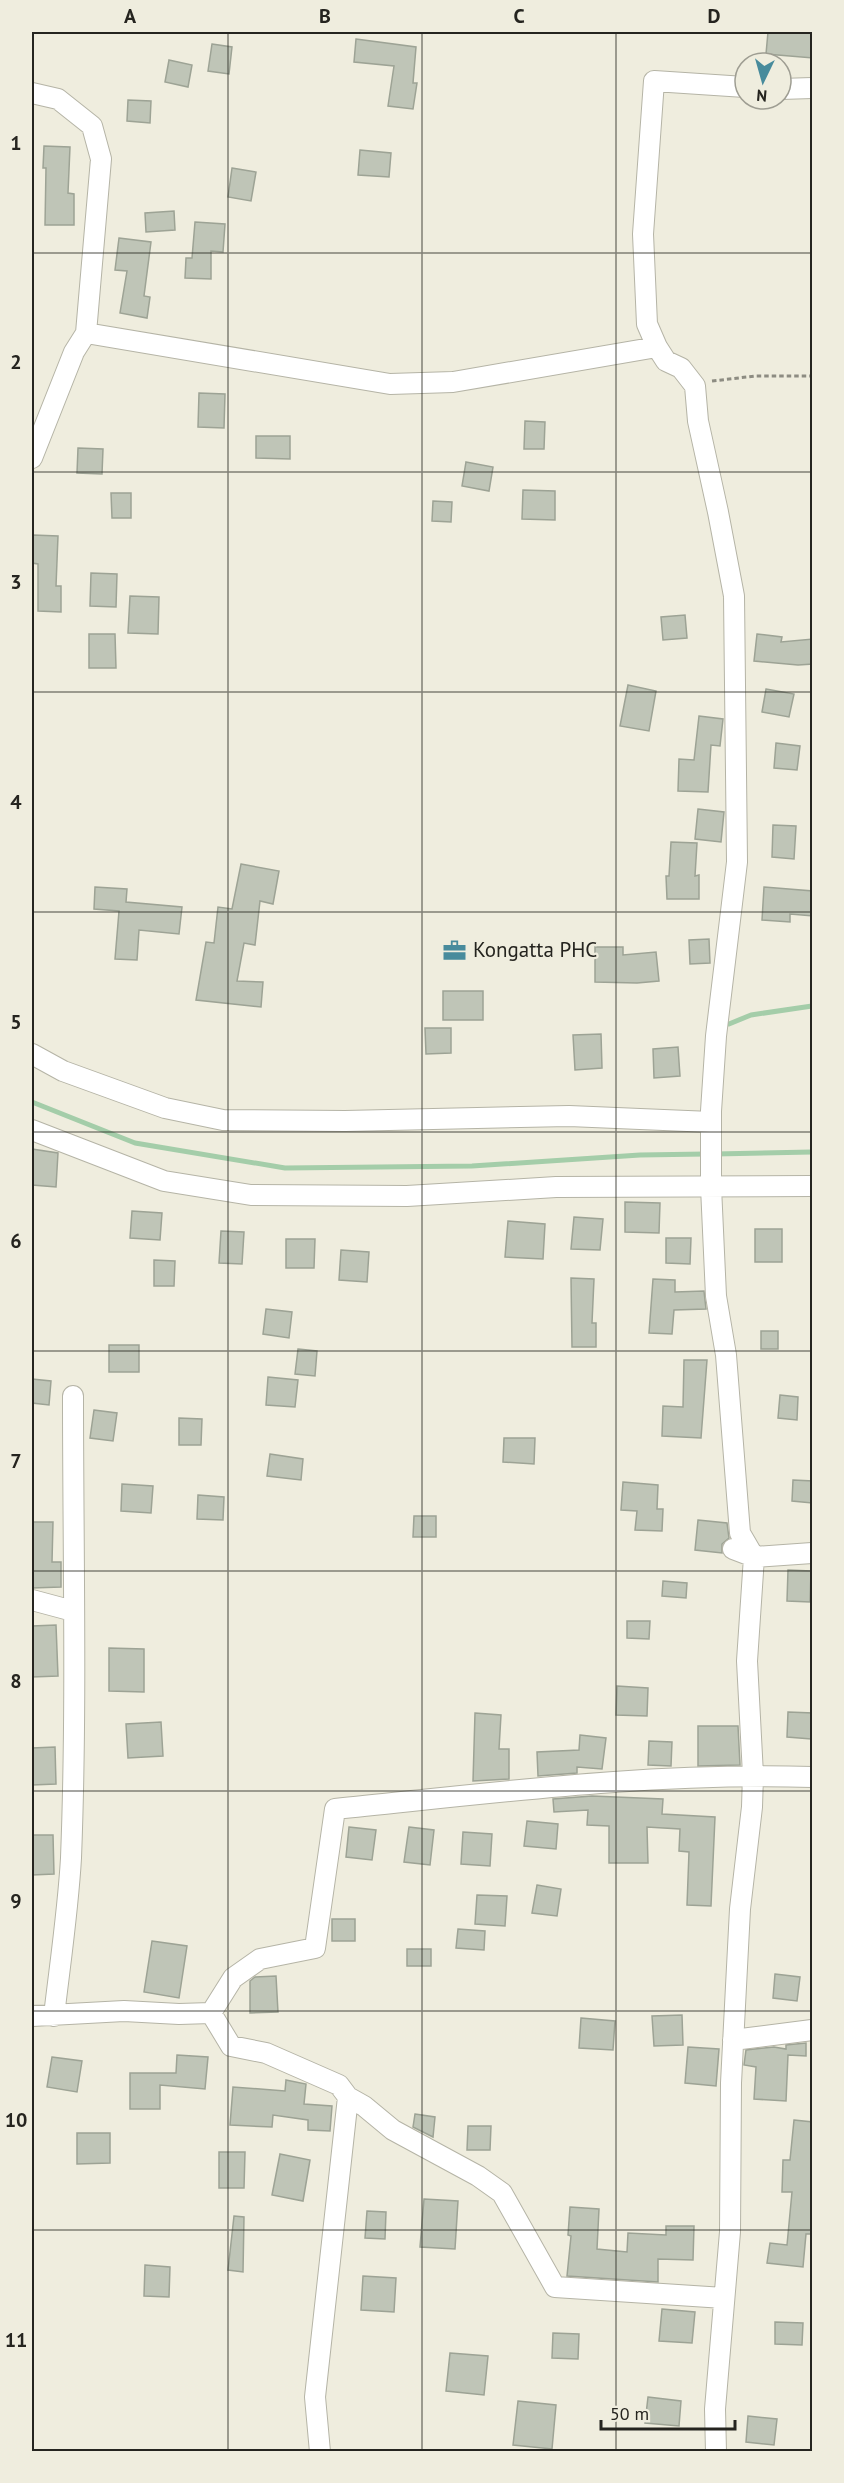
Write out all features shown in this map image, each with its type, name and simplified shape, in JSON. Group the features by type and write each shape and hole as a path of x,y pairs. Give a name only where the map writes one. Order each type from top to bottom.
{"street":[{"path":"716,2451 716,2409 730,2232 733,2040 740,1909 752,1807 753,1775 747,1661 754,1557 740,1533 726,1355 717,1296 711,1178 711,1122 716,1036 737,862 734,608 720,522 699,421 695,386 681,368 666,361 647,324 643,234 654,81 733,86"},
{"path":"793,89 813,88"},
{"path":"32,93 58,99 92,126 101,159 86,333 74,352 32,458"},
{"path":"86,333 390,384 453,382 657,347"},
{"path":"32,1054 63,1071 165,1108 223,1120 345,1121 569,1116 711,1122"},
{"path":"32,1130 164,1181 251,1195 407,1196 711,1178 813,1186"},
{"path":"54,2016 70,1860 75,1660 73,1396"},
{"path":"733,1549 754,1557 813,1553"},
{"path":"32,1600 73,1611"},
{"path":"211,2013 233,1978 260,1959 315,1948 335,1809 541,1788 753,1775 813,1777"},
{"path":"32,2016 124,2011 211,2013"},
{"path":"211,2013 231,2046 266,2053 339,2085 348,2097 364,2106 393,2130 478,2176 502,2193 555,2287 724,2298"},
{"path":"733,2040 813,2030"},
{"path":"320,2451 315,2397 348,2097"}],"path":[{"path":"693,383 756,376 813,376"}],"building":[{"path":"768,32 813,32 813,58 793,56 793,51 766,51"},
{"path":"356,39 416,47 413,83 417,83 413,109 388,106 394,66 354,62"},
{"path":"212,44 232,47 229,74 208,71"},
{"path":"169,60 192,65 188,87 165,82"},
{"path":"128,100 151,101 150,123 127,121"},
{"path":"44,146 70,147 68,193 74,194 74,225 45,225"},
{"path":"360,150 391,153 389,177 358,175"},
{"path":"232,168 256,172 251,201 228,197"},
{"path":"174,211 175,230 146,232 145,213"},
{"path":"195,222 225,224 223,252 211,251 211,279 185,278 186,258 192,258"},
{"path":"119,238 151,242 144,296 150,297 147,318 120,313 127,271 115,270"},
{"path":"199,393 225,394 224,428 198,427"},
{"path":"525,421 545,422 544,449 524,449"},
{"path":"256,436 290,436 290,459 256,458"},
{"path":"78,448 103,449 102,474 77,473"},
{"path":"466,462 493,467 489,491 462,486"},
{"path":"523,490 555,491 555,520 522,519"},
{"path":"111,493 131,493 131,518 112,518"},
{"path":"433,501 452,502 451,522 432,521"},
{"path":"33,535 58,536 56,586 61,586 61,612 38,611 38,564 32,563"},
{"path":"91,573 117,574 116,607 90,606"},
{"path":"130,596 159,597 158,634 128,633"},
{"path":"685,615 687,638 663,640 661,617"},
{"path":"89,634 115,634 116,668 89,668"},
{"path":"757,634 782,637 781,642 813,639 813,664 754,661"},
{"path":"628,685 656,691 649,731 620,726"},
{"path":"766,689 794,694 789,717 762,712"},
{"path":"699,716 723,719 720,746 711,745 708,792 678,791 679,759 694,760"},
{"path":"776,743 800,746 797,770 774,768"},
{"path":"698,809 724,812 721,842 695,839"},
{"path":"773,825 796,826 794,859 772,857"},
{"path":"671,842 697,843 695,876 699,875 699,899 667,899 666,876 669,876"},
{"path":"241,864 279,871 273,904 260,901 255,945 244,943 237,981 263,982 261,1007 196,1000 206,942 214,943 218,907 232,909"},
{"path":"95,887 127,889 126,902 182,907 179,934 139,930 137,960 115,959 119,911 94,909"},
{"path":"764,887 813,891 813,916 790,914 790,922 762,920"},
{"path":"709,939 710,963 690,964 689,940"},
{"path":"595,947 623,947 623,955 656,952 659,981 595,982"},
{"path":"443,991 483,991 483,1020 443,1020"},
{"path":"425,1028 451,1028 451,1053 426,1054"},
{"path":"601,1034 602,1068 575,1070 573,1035"},
{"path":"678,1047 680,1076 654,1078 653,1049"},
{"path":"32,1149 58,1153 56,1187 32,1185"},
{"path":"625,1202 660,1203 659,1233 625,1232"},
{"path":"132,1211 162,1213 160,1240 130,1238"},
{"path":"574,1217 603,1219 600,1250 571,1249"},
{"path":"508,1221 545,1224 543,1259 505,1257"},
{"path":"755,1229 782,1229 782,1262 755,1262"},
{"path":"221,1231 244,1232 242,1264 219,1263"},
{"path":"666,1238 691,1238 690,1264 666,1263"},
{"path":"286,1239 315,1239 314,1268 286,1268"},
{"path":"341,1250 369,1252 367,1282 339,1280"},
{"path":"154,1260 175,1261 174,1286 154,1286"},
{"path":"571,1278 594,1279 592,1323 596,1323 596,1347 572,1347"},
{"path":"653,1279 675,1280 675,1292 704,1291 706,1309 674,1310 672,1334 649,1333"},
{"path":"266,1309 292,1312 289,1338 263,1334"},
{"path":"761,1331 778,1331 778,1349 761,1349"},
{"path":"109,1345 139,1345 139,1372 109,1372"},
{"path":"298,1349 317,1351 315,1376 295,1374"},
{"path":"684,1360 707,1360 701,1438 662,1436 663,1406 683,1407"},
{"path":"268,1377 298,1380 295,1407 266,1405"},
{"path":"32,1379 51,1381 49,1405 32,1403"},
{"path":"780,1395 798,1397 797,1420 778,1418"},
{"path":"94,1410 117,1413 113,1441 90,1438"},
{"path":"179,1418 202,1419 201,1445 179,1445"},
{"path":"504,1438 535,1438 534,1464 503,1462"},
{"path":"270,1454 303,1459 301,1480 267,1476"},
{"path":"793,1480 813,1481 812,1503 792,1501"},
{"path":"623,1482 658,1485 657,1509 663,1509 662,1531 635,1530 637,1511 621,1510"},
{"path":"122,1484 153,1486 151,1513 121,1511"},
{"path":"198,1495 224,1497 223,1520 197,1519"},
{"path":"414,1516 436,1516 436,1537 413,1537"},
{"path":"698,1520 727,1523 729,1538 722,1544 722,1553 695,1550"},
{"path":"32,1522 53,1522 52,1562 61,1562 61,1587 32,1588"},
{"path":"788,1570 811,1571 810,1602 787,1601"},
{"path":"663,1581 687,1583 686,1598 662,1596"},
{"path":"627,1621 650,1621 649,1639 627,1638"},
{"path":"56,1625 58,1676 32,1677 32,1626"},
{"path":"109,1648 144,1649 144,1692 109,1691"},
{"path":"617,1686 648,1688 647,1716 616,1715"},
{"path":"788,1712 813,1713 811,1739 787,1737"},
{"path":"475,1713 501,1715 499,1749 509,1749 509,1779 473,1781"},
{"path":"161,1722 163,1756 128,1758 126,1724"},
{"path":"698,1726 738,1726 740,1765 698,1766"},
{"path":"580,1735 606,1738 602,1769 577,1767 577,1773 538,1776 537,1752 579,1750"},
{"path":"649,1741 672,1742 671,1766 648,1765"},
{"path":"55,1747 56,1784 32,1785 32,1748"},
{"path":"592,1796 663,1799 662,1814 715,1817 711,1906 687,1905 689,1852 679,1851 680,1829 647,1827 648,1863 609,1863 609,1826 587,1825 588,1810 554,1812 553,1799"},
{"path":"527,1821 558,1824 556,1849 524,1846"},
{"path":"349,1827 376,1830 372,1860 346,1857"},
{"path":"409,1827 434,1830 430,1865 404,1862"},
{"path":"463,1832 492,1834 490,1866 461,1864"},
{"path":"32,1835 53,1835 54,1874 32,1875"},
{"path":"537,1885 561,1889 557,1916 532,1913"},
{"path":"477,1895 507,1896 505,1926 475,1924"},
{"path":"332,1919 355,1919 355,1941 332,1941"},
{"path":"458,1929 485,1931 484,1950 456,1948"},
{"path":"152,1941 187,1946 179,1998 144,1992"},
{"path":"407,1949 431,1949 431,1966 407,1966"},
{"path":"775,1974 800,1977 797,2001 773,1998"},
{"path":"276,1976 278,2012 250,2013 250,1981 255,1977"},
{"path":"682,2015 683,2045 654,2046 652,2016"},
{"path":"581,2018 615,2021 613,2050 579,2048"},
{"path":"806,2043 806,2056 788,2055 786,2101 754,2099 756,2067 744,2065 746,2050 774,2047 786,2049 786,2045"},
{"path":"688,2047 719,2049 716,2086 685,2083"},
{"path":"177,2055 208,2057 205,2089 160,2085 160,2109 130,2109 130,2073 176,2073"},
{"path":"52,2057 82,2061 77,2092 47,2087"},
{"path":"286,2080 306,2084 304,2104 332,2106 330,2131 308,2130 308,2120 273,2115 272,2127 230,2125 233,2087 285,2091"},
{"path":"415,2114 435,2117 433,2137 413,2127"},
{"path":"794,2120 813,2122 813,2234 806,2234 803,2267 767,2263 770,2243 787,2245 792,2192 782,2192 783,2160 790,2160"},
{"path":"468,2126 491,2126 490,2150 467,2150"},
{"path":"77,2133 110,2133 110,2163 77,2164"},
{"path":"219,2152 245,2152 244,2188 219,2188"},
{"path":"280,2154 310,2160 303,2201 272,2195"},
{"path":"424,2199 458,2201 455,2249 420,2247"},
{"path":"570,2207 599,2209 597,2249 627,2252 628,2233 666,2235 666,2226 694,2226 693,2260 658,2259 658,2282 567,2276 571,2236 568,2235"},
{"path":"367,2211 386,2212 385,2239 365,2238"},
{"path":"234,2216 244,2217 243,2272 228,2270"},
{"path":"145,2265 170,2267 169,2297 144,2296"},
{"path":"363,2276 396,2278 394,2312 361,2310"},
{"path":"662,2309 695,2312 692,2343 659,2341"},
{"path":"775,2322 803,2323 802,2345 775,2344"},
{"path":"553,2333 579,2334 578,2359 552,2358"},
{"path":"450,2353 488,2356 484,2395 446,2391"},
{"path":"648,2397 681,2401 679,2426 645,2423"},
{"path":"518,2401 556,2405 552,2449 513,2445"},
{"path":"748,2416 777,2419 774,2445 746,2442"}],"waterway":[{"path":"729,1024 751,1015 812,1006"},
{"path":"32,1102 135,1143 285,1168 472,1166 640,1155 706,1154"},
{"path":"715,1154 812,1152"}],"place":[{"name":"Kongatta PHC","path":"455,950"}]}
